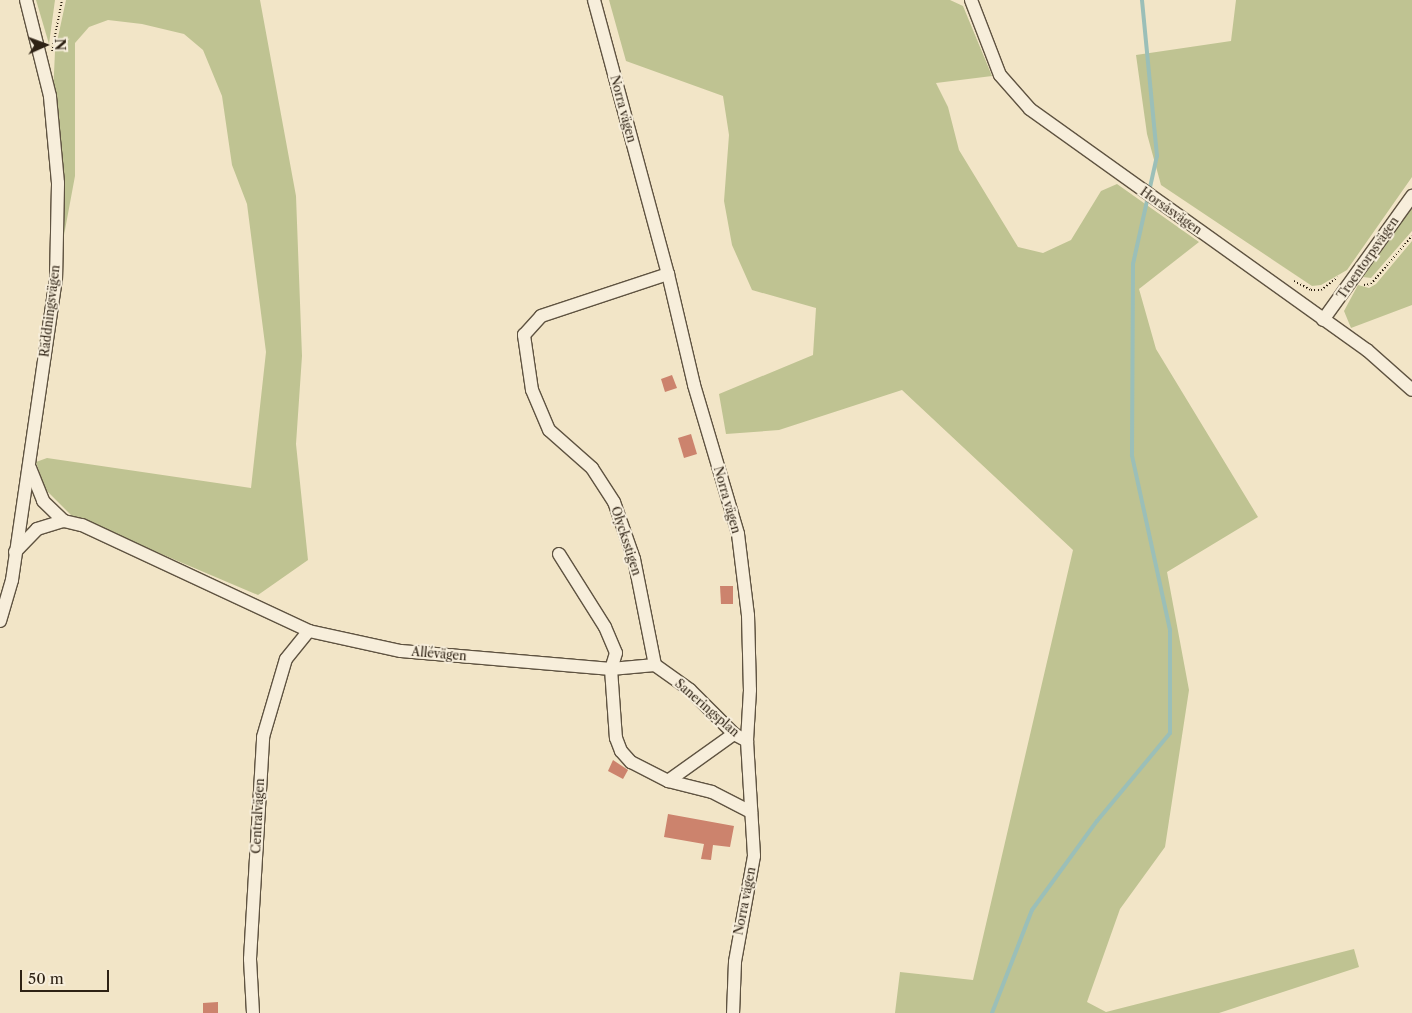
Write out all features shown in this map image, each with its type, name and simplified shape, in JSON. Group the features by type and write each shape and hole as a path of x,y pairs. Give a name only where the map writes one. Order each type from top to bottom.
{"street":[{"name":"Räddningsvägen","path":"0,621 12,580 56,280 58,183 50,96 26,0"},
{"name":"Norra vägen","path":"594,0 668,274 694,385 738,534 748,615 750,690 747,741 754,856 738,934 736,1011"},
{"name":"Horsåsvägen","path":"971,0 1000,75 1030,109 1367,350 1412,390"},
{"name":"Troentorpsvägen","path":"1323,320 1354,280 1412,196"},
{"name":"Olycksstigen","path":"655,665 634,559 614,502 592,468 549,430 532,390 524,335 541,316 668,274"},
{"path":"29,467 43,501 64,522"},
{"name":"Allévägen","path":"15,552 37,529 64,522 82,525 309,631 401,651 611,669"},
{"path":"559,554 606,627 616,654 611,669 614,722 621,751 631,762 668,781 712,792 751,812"},
{"name":"Centralvägen","path":"253,1013 250,959 263,737 286,659 309,631"},
{"path":"611,669 655,665"},
{"name":"Saneringsplan","path":"655,665 690,690 734,734 747,741"},
{"path":"668,781 734,734"}],"path":[{"path":"44,69 55,46 62,0"},
{"path":"1290,279 1311,290 1321,290 1339,276 1347,275 1354,280 1371,284 1412,236"}],"green space":[{"path":"36,0 55,0 49,44"},
{"path":"66,0 260,0 296,196 302,356 296,444 308,560 258,595 72,516 45,489 36,462 47,458 251,488 266,352 247,204 232,165 222,96 203,50 184,34 142,24 108,20 89,27 75,43 75,176 62,246 53,96 55,51"},
{"path":"609,0 950,0 963,6 992,76 936,83 948,107 959,150 1018,247 1043,253 1071,240 1101,191 1117,184 1199,242 1139,289 1156,349 1258,517 1167,572 1189,690 1165,847 1120,909 1087,1002 1106,1012 1354,949 1359,967 1219,1013 895,1013 900,972 973,980 1073,550 902,390 779,430 726,434 719,394 813,355 816,308 752,290 732,245 724,201 729,135 723,96 626,61"},
{"path":"1236,0 1412,0 1412,177 1347,270 1321,285 1312,286 1161,185 1147,134 1136,55 1231,41"},
{"path":"1412,204 1412,231 1371,278 1363,277"},
{"path":"1412,241 1412,305 1351,328 1344,311 1358,285 1369,288 1376,284"}],"building":[{"path":"672,375 677,388 665,392 661,379"},
{"path":"691,434 697,454 684,458 678,438"},
{"path":"720,586 733,586 733,604 721,604"},
{"path":"613,760 628,770 623,779 608,771"},
{"path":"668,814 734,826 730,847 713,845 711,860 701,859 704,844 664,837"},
{"path":"218,1002 218,1013 203,1013 203,1003"}],"waterway":[{"path":"992,1013 1032,910 1097,821 1170,733 1170,630 1132,455 1133,264 1157,156 1142,0"}]}
